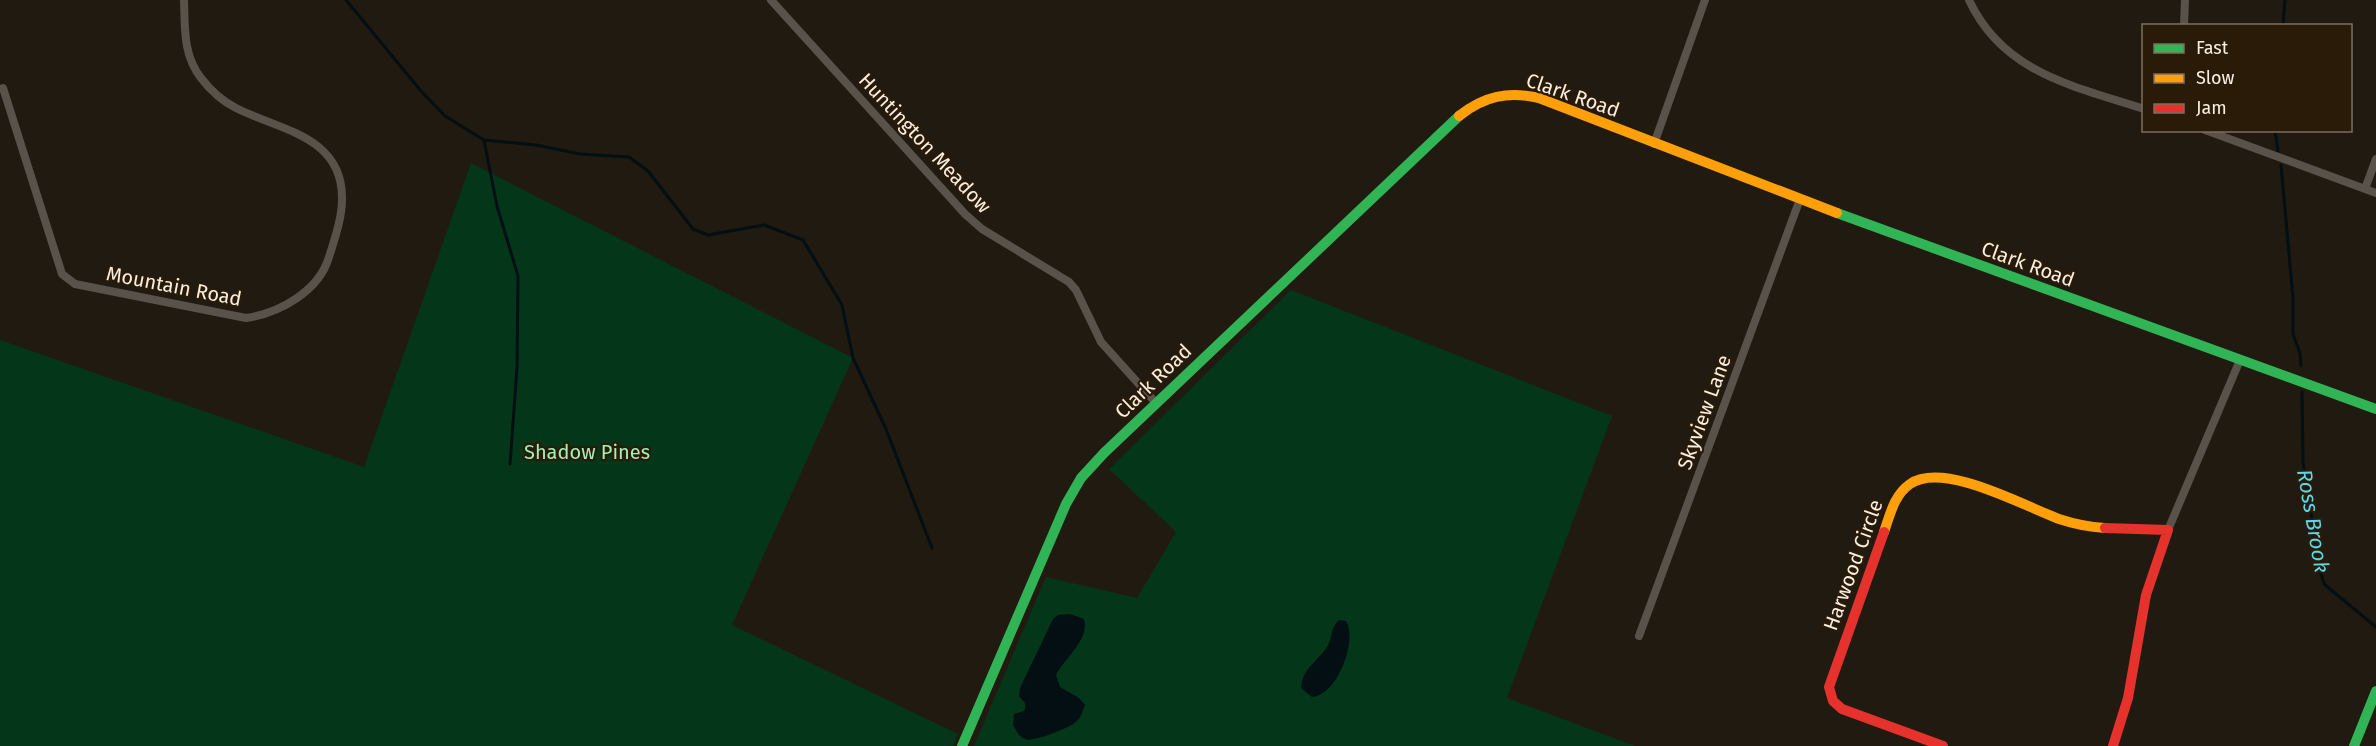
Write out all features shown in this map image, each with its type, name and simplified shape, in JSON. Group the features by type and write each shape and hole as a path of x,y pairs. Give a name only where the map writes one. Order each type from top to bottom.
{"street":[{"name":"Mountain Road","path":"3,88 62,274 75,284 246,318 281,308 312,286 327,265 341,207 340,181 325,152 310,140 234,107 221,99 205,82 192,63 186,47 184,0"},
{"name":"Huntington Meadow","path":"771,0 965,214 982,229 1069,282 1076,290 1101,342 1156,403"},
{"path":"1654,144 1706,0"},
{"path":"1970,0 1989,34 2024,64 2083,89 2142,108"},
{"path":"2184,24 2185,0"},
{"name":"Clark Road","path":"962,746 1006,640 1073,492 1091,467 1443,129 1485,98 1498,94 1524,93 1800,199 2376,409"},
{"path":"2210,132 2376,193"},
{"path":"2365,189 2376,159"},
{"name":"Skyview Lane","path":"1639,636 1800,199"},
{"path":"2113,746 2128,698 2146,595 2168,530 2240,360"},
{"name":"Harwood Circle","path":"1942,746 1842,709 1833,701 1829,692 1829,681 1894,503 1906,486 1923,478 1943,477 2077,524 2122,530 2168,530"},
{"path":"2354,746 2376,691"}],"green space":[{"name":"Shadow Pines","path":"471,163 853,358 732,625 958,734 953,746 0,746 0,340 364,467"},
{"path":"1291,290 1612,416 1507,698 1635,746 974,746 1046,577 1137,598 1176,532 1109,469"}],"shaded area":[{"path":"1070,614 1084,619 1085,627 1076,648 1056,675 1060,687 1079,698 1085,705 1080,718 1074,724 1043,737 1025,739 1019,735 1013,725 1014,714 1024,711 1025,708 1019,696 1020,688 1053,619 1058,615"},
{"path":"1339,620 1346,621 1349,630 1347,653 1343,666 1330,687 1312,697 1301,688 1304,675 1328,645 1334,626"}],"waterway":[{"path":"346,0 421,91 445,116 484,140 536,145 580,154 629,157 648,171 693,229 708,235 764,225 803,240 842,305 853,358 886,429 932,548"},
{"name":"Ross Brook","path":"2283,24 2285,0"},
{"name":"Ross Brook","path":"2275,132 2278,151"},
{"path":"484,140 497,206 518,276 517,368 510,464"},
{"name":"Ross Brook","path":"2281,165 2293,298 2293,334 2300,353 2301,366"},
{"name":"Ross Brook","path":"2302,392 2303,462 2316,556 2324,584 2376,627"}],"traffic: fast":[{"path":"962,746 1066,504 1081,478 1104,453 1459,116"},
{"path":"1837,213 2376,409"},
{"path":"2354,746 2376,691"}],"traffic: slow":[{"path":"1459,116 1468,109 1497,97 1517,95 1539,98 1837,213"},
{"path":"1884,532 1900,494 1910,484 1925,478 1943,478 1963,482 2005,496 2065,521 2105,528"}],"traffic: jam":[{"path":"2105,528 2168,530 2146,595 2128,698 2113,746"},
{"path":"1884,532 1829,687 1833,701 1842,709 1943,746"}]}
